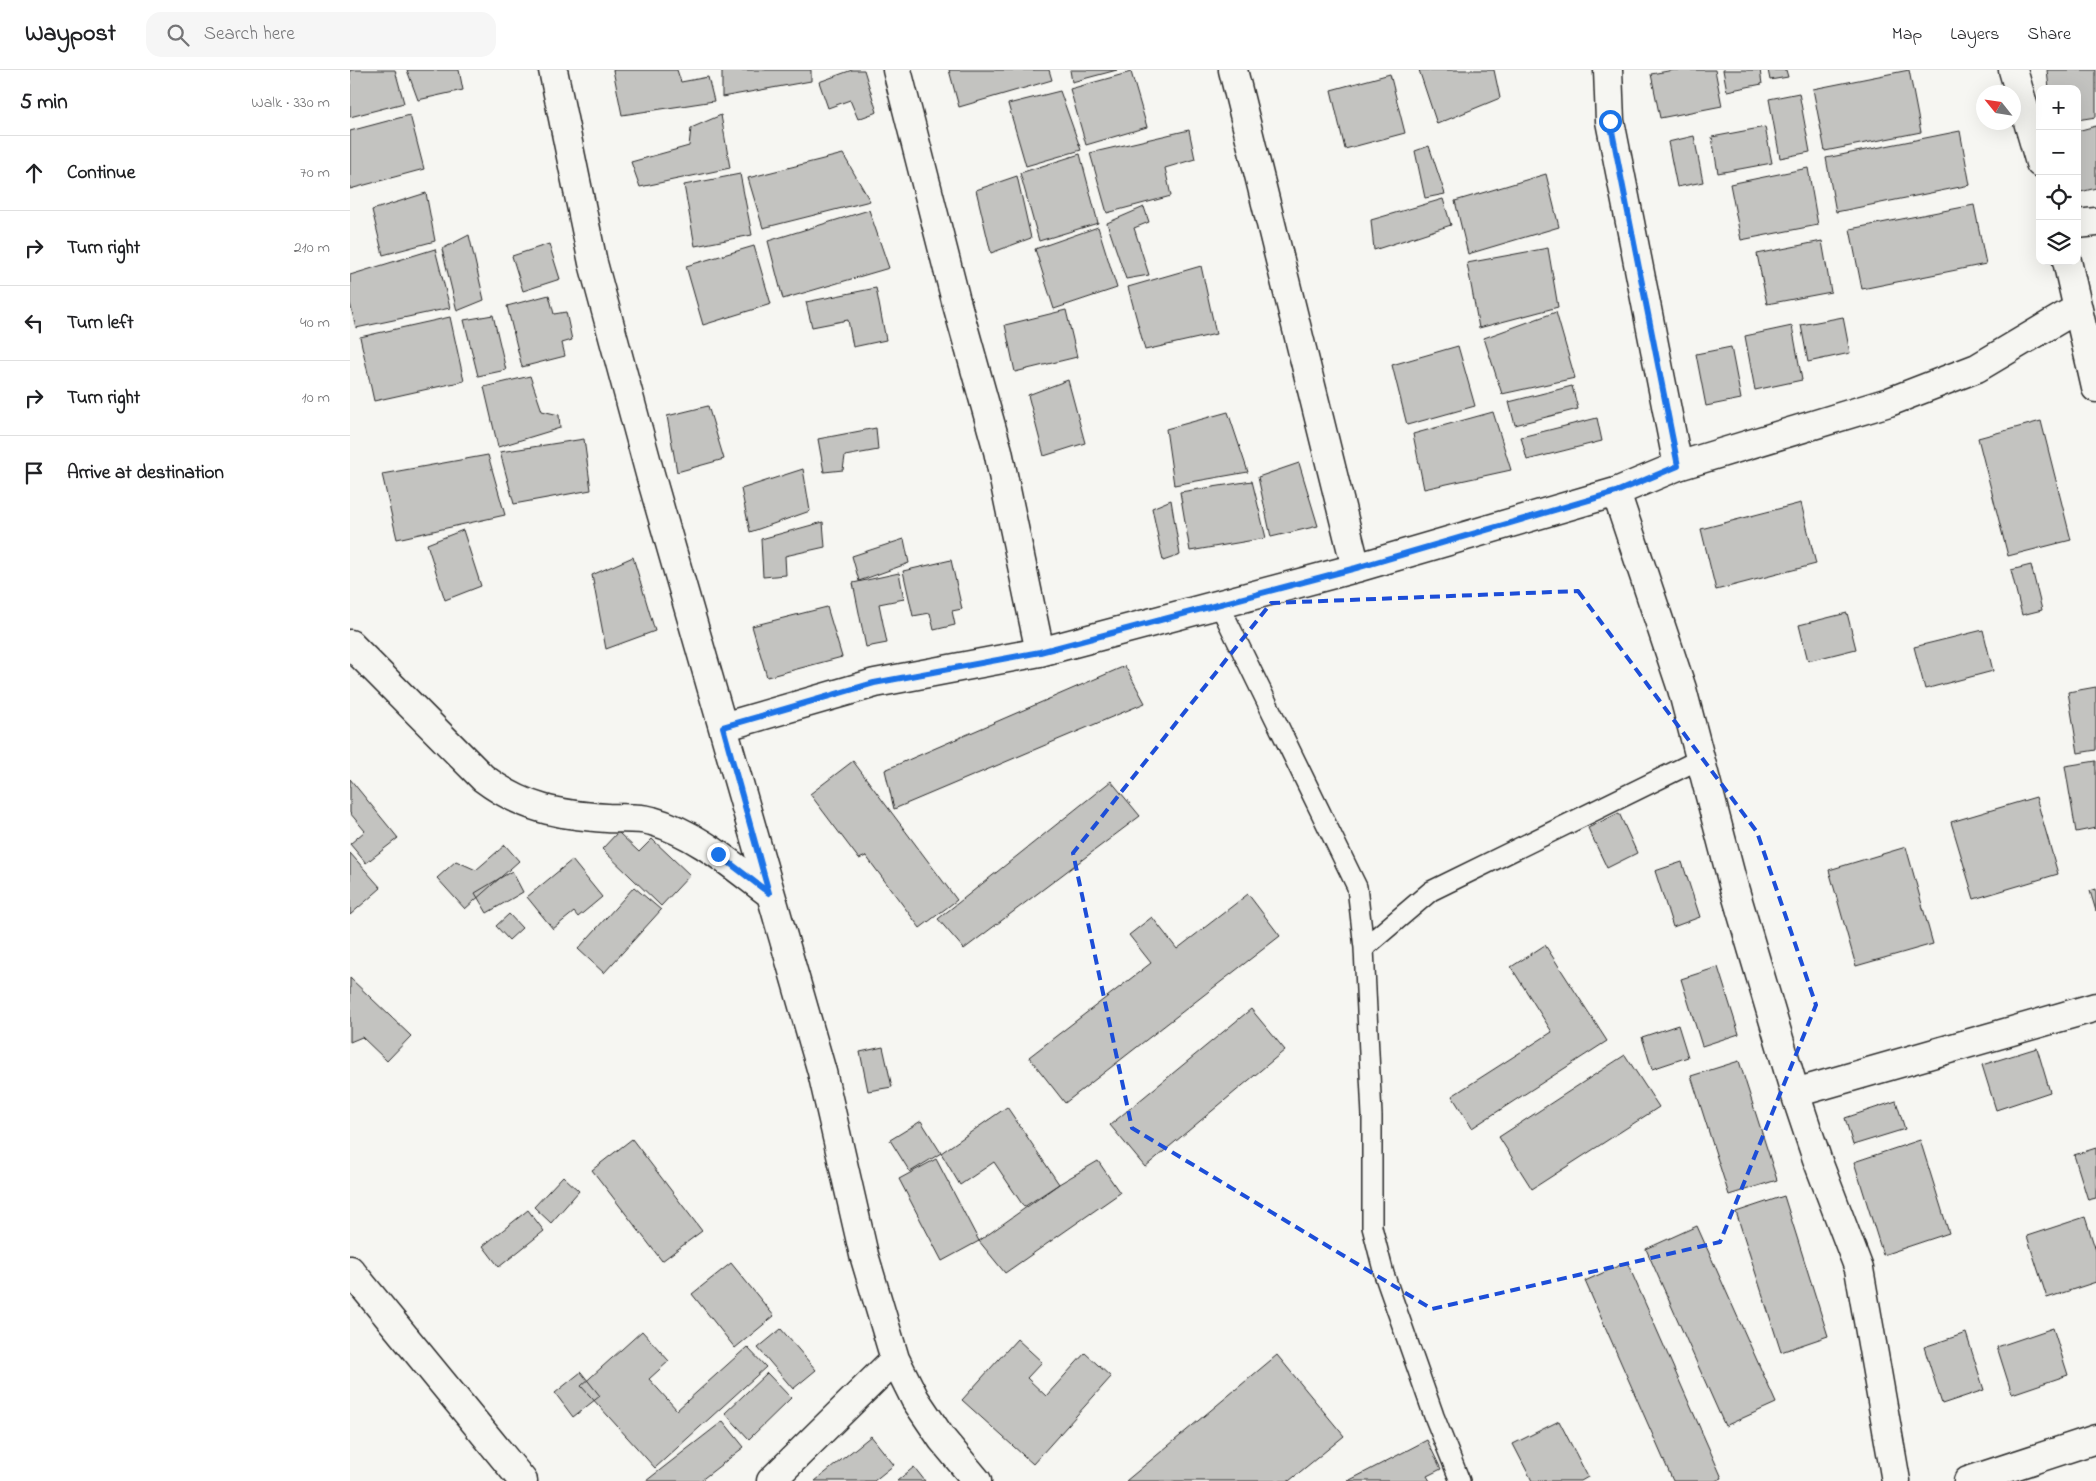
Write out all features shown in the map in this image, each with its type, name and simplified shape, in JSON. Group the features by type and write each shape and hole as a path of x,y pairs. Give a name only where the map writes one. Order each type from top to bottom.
{"street":[{"path":"553,70 593,263 650,474 822,1072 864,1255 895,1358 915,1399 942,1439 977,1481"},
{"path":"897,70 956,301 998,451 1040,652"},
{"path":"1233,70 1356,568"},
{"path":"1608,70 1610,121 1678,466"},
{"path":"2013,70 2036,148"},
{"path":"2081,224 2096,222"},
{"path":"2068,265 2096,388"},
{"path":"723,727 874,683 1040,652 1356,568 1616,492 1678,466 1889,402 1977,368 2078,308"},
{"path":"1616,492 1682,689 1733,884 1796,1093 1817,1159 1859,1269 1896,1481"},
{"path":"350,644 483,778 503,794 536,808 569,816 651,821 680,832 718,854 769,893"},
{"path":"1796,1093 2096,1007"},
{"path":"350,1270 524,1481"},
{"path":"771,1481 895,1358"},
{"path":"1968,1481 2096,1439"}],"lane":[{"path":"1219,604 1357,887 1364,948 1372,1116 1372,1227 1390,1291 1434,1416 1460,1481"},
{"path":"1364,948 1431,891 1700,759"}],"highlighted area":[{"path":"1578,591 1757,832 1816,1005 1720,1242 1432,1309 1132,1128 1073,853 1271,603"}],"building":[{"path":"350,70 395,70 404,103 350,117"},
{"path":"407,70 459,70 463,90 418,100"},
{"path":"613,70 677,70 681,82 708,77 714,101 622,115"},
{"path":"722,70 811,70 811,81 722,97"},
{"path":"852,70 864,70 877,112 858,119 850,100 828,108 819,82"},
{"path":"949,70 1049,70 1052,80 959,107"},
{"path":"1070,70 1117,70 1072,82"},
{"path":"1419,70 1494,70 1500,98 1437,124"},
{"path":"1674,70 1715,70 1722,106 1660,118 1651,74"},
{"path":"1723,70 1760,70 1762,84 1727,91"},
{"path":"1768,70 1786,70 1788,77 1770,80"},
{"path":"1909,70 1921,132 1825,151 1813,89"},
{"path":"2047,70 2096,70 2096,117 2081,119 2081,85 2049,85"},
{"path":"1131,72 1147,127 1086,145 1070,89"},
{"path":"1390,74 1405,133 1345,149 1331,90"},
{"path":"1060,91 1081,150 1026,166 1008,104"},
{"path":"1799,93 1810,152 1780,158 1769,99"},
{"path":"410,115 424,169 350,189 350,131"},
{"path":"721,115 730,168 640,187 631,162 689,146 691,128"},
{"path":"2096,126 2096,188 2081,192 2081,130"},
{"path":"1765,127 1772,163 1718,173 1712,137"},
{"path":"1189,130 1195,159 1165,168 1171,196 1107,213 1090,153"},
{"path":"1960,131 1970,185 1836,212 1826,158"},
{"path":"1694,136 1703,182 1677,187 1668,142"},
{"path":"1429,146 1445,194 1425,198 1415,151"},
{"path":"843,154 870,201 763,228 748,178"},
{"path":"1080,154 1098,223 1039,241 1020,173"},
{"path":"1808,168 1818,225 1741,240 1730,184"},
{"path":"740,174 752,235 695,246 684,185"},
{"path":"1546,174 1559,227 1468,254 1455,201"},
{"path":"1017,176 1031,238 991,253 976,190"},
{"path":"426,193 435,241 383,255 372,210"},
{"path":"1443,199 1451,225 1374,250 1371,220"},
{"path":"1974,205 1986,264 1862,289 1850,229"},
{"path":"1144,207 1149,222 1134,228 1149,275 1126,279 1107,223"},
{"path":"869,210 889,268 783,299 768,241"},
{"path":"1098,227 1117,288 1054,309 1035,249"},
{"path":"469,235 484,300 457,311 442,249"},
{"path":"1822,241 1831,292 1767,304 1757,254"},
{"path":"549,244 560,279 523,291 512,256"},
{"path":"754,246 771,304 703,325 686,266"},
{"path":"1548,248 1558,307 1479,328 1467,263"},
{"path":"435,249 450,308 356,328 350,303 350,275"},
{"path":"1201,266 1216,334 1145,350 1128,287"},
{"path":"876,288 886,340 853,347 848,320 812,327 806,302"},
{"path":"549,295 554,314 566,312 572,340 562,343 565,356 522,367 507,306"},
{"path":"1066,310 1077,357 1015,372 1005,325"},
{"path":"1556,312 1575,378 1502,394 1484,338"},
{"path":"493,315 506,370 478,376 464,320"},
{"path":"450,317 464,381 374,401 360,337"},
{"path":"1843,317 1850,353 1808,362 1801,325"},
{"path":"1792,326 1802,380 1755,390 1745,336"},
{"path":"1458,346 1475,406 1407,425 1392,365"},
{"path":"1731,347 1741,399 1706,406 1696,354"},
{"path":"530,376 542,411 559,415 560,428 498,447 484,387"},
{"path":"1068,380 1085,443 1044,456 1028,395"},
{"path":"1572,386 1578,409 1515,425 1509,402"},
{"path":"708,406 724,459 677,472 667,416"},
{"path":"1228,412 1248,472 1174,485 1166,429"},
{"path":"1493,412 1511,470 1424,489 1413,434"},
{"path":"1597,418 1602,441 1527,460 1521,437"},
{"path":"2041,421 2071,540 2008,556 1978,438"},
{"path":"876,428 878,450 845,456 843,470 824,472 818,439"},
{"path":"584,439 591,490 514,504 500,452"},
{"path":"488,455 505,515 397,539 382,474"},
{"path":"1299,463 1318,526 1271,537 1258,477"},
{"path":"803,469 810,511 750,532 741,489"},
{"path":"1252,481 1266,538 1190,551 1180,492"},
{"path":"1171,500 1180,555 1163,561 1152,508"},
{"path":"1801,503 1816,564 1716,590 1701,529"},
{"path":"823,522 825,547 785,556 786,575 763,577 761,539"},
{"path":"463,530 481,586 445,600 427,544"},
{"path":"904,539 909,563 859,581 852,556"},
{"path":"633,557 655,631 606,649 592,575"},
{"path":"951,560 962,609 952,611 955,625 934,630 930,613 913,616 903,571"},
{"path":"2031,565 2042,610 2022,615 2011,570"},
{"path":"899,573 904,599 879,604 887,643 866,647 853,583"},
{"path":"827,607 842,657 767,677 752,626"},
{"path":"1847,613 1856,649 1808,661 1799,625"},
{"path":"1983,630 1993,671 1925,689 1914,647"},
{"path":"1125,666 1145,703 894,809 885,770"},
{"path":"2096,687 2096,750 2078,753 2068,692"},
{"path":"853,761 957,900 920,928 866,856 859,859 810,794"},
{"path":"2096,761 2096,828 2076,832 2065,766"},
{"path":"350,779 398,838 366,863 350,844 365,831 350,813"},
{"path":"1111,781 1140,816 964,949 938,919"},
{"path":"2036,797 2058,874 1974,899 1951,822"},
{"path":"1619,813 1637,853 1607,868 1588,828"},
{"path":"618,832 639,852 652,839 690,875 661,906 602,849"},
{"path":"505,845 519,861 465,909 437,878 456,861 476,870"},
{"path":"1906,847 1933,944 1856,966 1829,870"},
{"path":"350,853 381,888 350,915"},
{"path":"572,860 602,897 578,917 574,912 553,929 527,897"},
{"path":"1682,862 1700,917 1673,927 1655,871"},
{"path":"512,871 523,892 487,913 475,893"},
{"path":"634,887 661,910 604,973 578,949"},
{"path":"2096,889 2096,911 2090,891"},
{"path":"1248,894 1280,936 1065,1103 1029,1057 1151,963 1129,935 1152,917 1177,949"},
{"path":"509,914 522,928 509,940 496,926"},
{"path":"1545,945 1607,1041 1472,1128 1452,1096 1552,1032 1511,967"},
{"path":"1718,967 1739,1034 1702,1046 1681,979"},
{"path":"350,978 411,1036 387,1061 362,1037 350,1042"},
{"path":"1251,1009 1285,1050 1145,1167 1110,1125"},
{"path":"1678,1025 1688,1057 1652,1069 1642,1037"},
{"path":"883,1047 892,1087 868,1091 860,1052"},
{"path":"2037,1048 2050,1092 1996,1110 1982,1065"},
{"path":"1625,1055 1659,1107 1532,1189 1499,1137"},
{"path":"1739,1061 1777,1180 1729,1195 1691,1076"},
{"path":"1896,1101 1905,1129 1853,1145 1845,1118"},
{"path":"1007,1107 1059,1184 1024,1207 994,1162 960,1185 941,1153"},
{"path":"921,1121 941,1153 910,1172 890,1140"},
{"path":"632,1139 702,1231 662,1261 592,1170"},
{"path":"1920,1140 1949,1233 1883,1255 1854,1162"},
{"path":"2096,1148 2096,1198 2088,1200 2074,1155"},
{"path":"936,1159 979,1241 942,1261 899,1179"},
{"path":"1098,1161 1120,1193 1005,1273 979,1241 1059,1184"},
{"path":"563,1176 579,1191 551,1223 534,1207"},
{"path":"1784,1196 1828,1336 1781,1352 1736,1212"},
{"path":"528,1210 544,1231 499,1267 483,1246"},
{"path":"2085,1217 2096,1251 2096,1282 2047,1298 2027,1236"},
{"path":"1697,1226 1776,1403 1725,1426 1646,1249"},
{"path":"1627,1262 1722,1478 1715,1481 1673,1481 1585,1281"},
{"path":"731,1263 774,1316 735,1348 692,1294"},
{"path":"2053,1328 2068,1375 2012,1394 1997,1347"},
{"path":"781,1329 816,1370 793,1389 758,1348"},
{"path":"642,1331 669,1361 649,1379 677,1410 747,1347 766,1367 655,1468 581,1386"},
{"path":"1966,1333 1984,1390 1942,1404 1924,1347"},
{"path":"1017,1339 1042,1362 1027,1378 1046,1396 1085,1353 1111,1377 1033,1464 962,1400"},
{"path":"1277,1355 1344,1436 1289,1481 1126,1481"},
{"path":"581,1372 600,1396 573,1417 555,1393"},
{"path":"767,1373 791,1398 749,1439 725,1413"},
{"path":"723,1421 744,1447 700,1481 646,1481"},
{"path":"1559,1421 1588,1477 1581,1481 1532,1481 1513,1444"},
{"path":"871,1436 894,1465 874,1481 815,1481"},
{"path":"1427,1440 1441,1469 1427,1476 1430,1481 1348,1481"},
{"path":"914,1467 925,1481 897,1481"}],"route":[{"path":"718,854 769,893 723,727 874,683 1040,652 1356,568 1616,492 1678,466 1610,121"}]}
